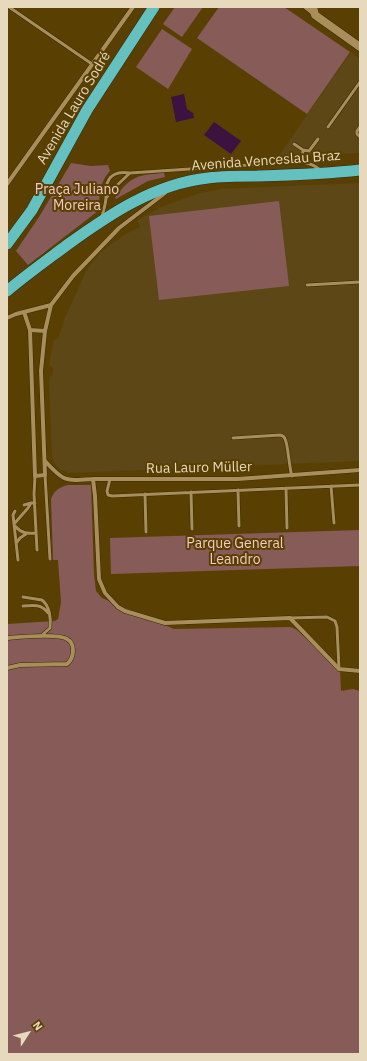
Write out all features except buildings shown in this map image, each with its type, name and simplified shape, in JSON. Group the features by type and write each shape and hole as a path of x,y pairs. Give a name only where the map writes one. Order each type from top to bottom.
{"highway":[{"name":"Avenida Lauro Sodré","path":"7,244 32,210 87,110 154,7"},
{"name":"Avenida Venceslau Braz","path":"7,291 101,220 145,195 159,189 185,182 208,172 324,174 360,170"}],"main road":[{"path":"313,7 315,16 360,47"}],"street":[{"name":"Avenida Lauro Sodré","path":"7,184 133,7"},
{"path":"305,7 315,16"},
{"path":"24,312 30,330 35,476 45,475 41,359 51,305 73,276 119,228 154,201 185,182"},
{"path":"7,318 12,315 51,305"},
{"path":"30,330 45,331"},
{"path":"32,385 41,384"},
{"name":"Rua Lauro Müller","path":"45,461 57,474 65,480 71,481 93,479 238,479 360,470"},
{"path":"93,479 99,579 104,593 118,607 125,611 165,623 290,618 339,669 360,671"},
{"path":"7,638 41,636 64,637 68,639 73,648 70,662 62,664 20,665 7,668"}],"lane":[{"path":"9,7 92,64"},
{"path":"328,127 360,82"},
{"path":"360,127 357,131 357,134 360,137"},
{"path":"294,144 303,150 308,151 318,139"},
{"path":"302,162 303,150"},
{"path":"267,163 270,159"},
{"path":"101,220 106,198 106,188 110,177 115,173 208,172 267,163 302,162 317,167 324,174"},
{"path":"106,198 130,173"},
{"path":"307,285 360,282"},
{"path":"233,438 280,435 284,437 286,440 292,476"},
{"path":"45,475 50,558"},
{"path":"35,476 33,503 37,550"},
{"path":"110,480 107,491 108,495 360,485"},
{"path":"331,486 334,523"},
{"path":"286,488 287,528"},
{"path":"238,490 239,526"},
{"path":"191,492 192,529"},
{"path":"145,494 146,532"},
{"path":"24,505 33,503"},
{"path":"14,524 33,503"},
{"path":"15,511 14,524 18,560"},
{"path":"14,524 19,530 26,534"},
{"path":"17,542 26,534 36,533"},
{"path":"23,597 42,600 47,606 51,622 50,628 41,636"},
{"path":"24,606 40,606 46,609 49,614"},
{"path":"290,618 327,617 335,621 337,627 339,669"}],"shaded area":[{"path":"351,52 360,59 360,153 278,157"},
{"path":"184,94 187,109 193,113 194,118 176,122 171,97"},
{"path":"214,122 241,141 231,154 204,135"},
{"path":"360,183 360,461 69,473 59,469 55,464 52,455 49,382 50,376 52,376 53,368 49,365 53,343 54,340 58,339 65,318 87,269 101,252 124,235 140,227 137,220 161,207 197,194 220,189"}],"green space":[{"path":"175,7 203,7 182,37 163,24"},
{"path":"219,7 284,7 350,52 307,114 197,38"},
{"path":"162,29 192,49 168,89 136,67"},
{"name":"Praça Juliano Moreira","path":"71,163 91,166 108,165 110,171 106,175 102,185 98,211 28,265 16,251 39,217"},
{"path":"164,173 165,177 148,181 116,199 115,198 126,185 136,178"},
{"path":"279,201 289,286 159,300 149,216"},
{"path":"68,485 91,485 94,575 96,591 102,598 174,629 291,627 297,630 340,670 341,691 353,689 360,691 360,1054 7,1054 7,624 55,621 58,619 61,602 58,560 53,560 51,499 57,490"},
{"name":"Parque General Leandro","path":"360,530 360,566 111,574 110,538"}]}
